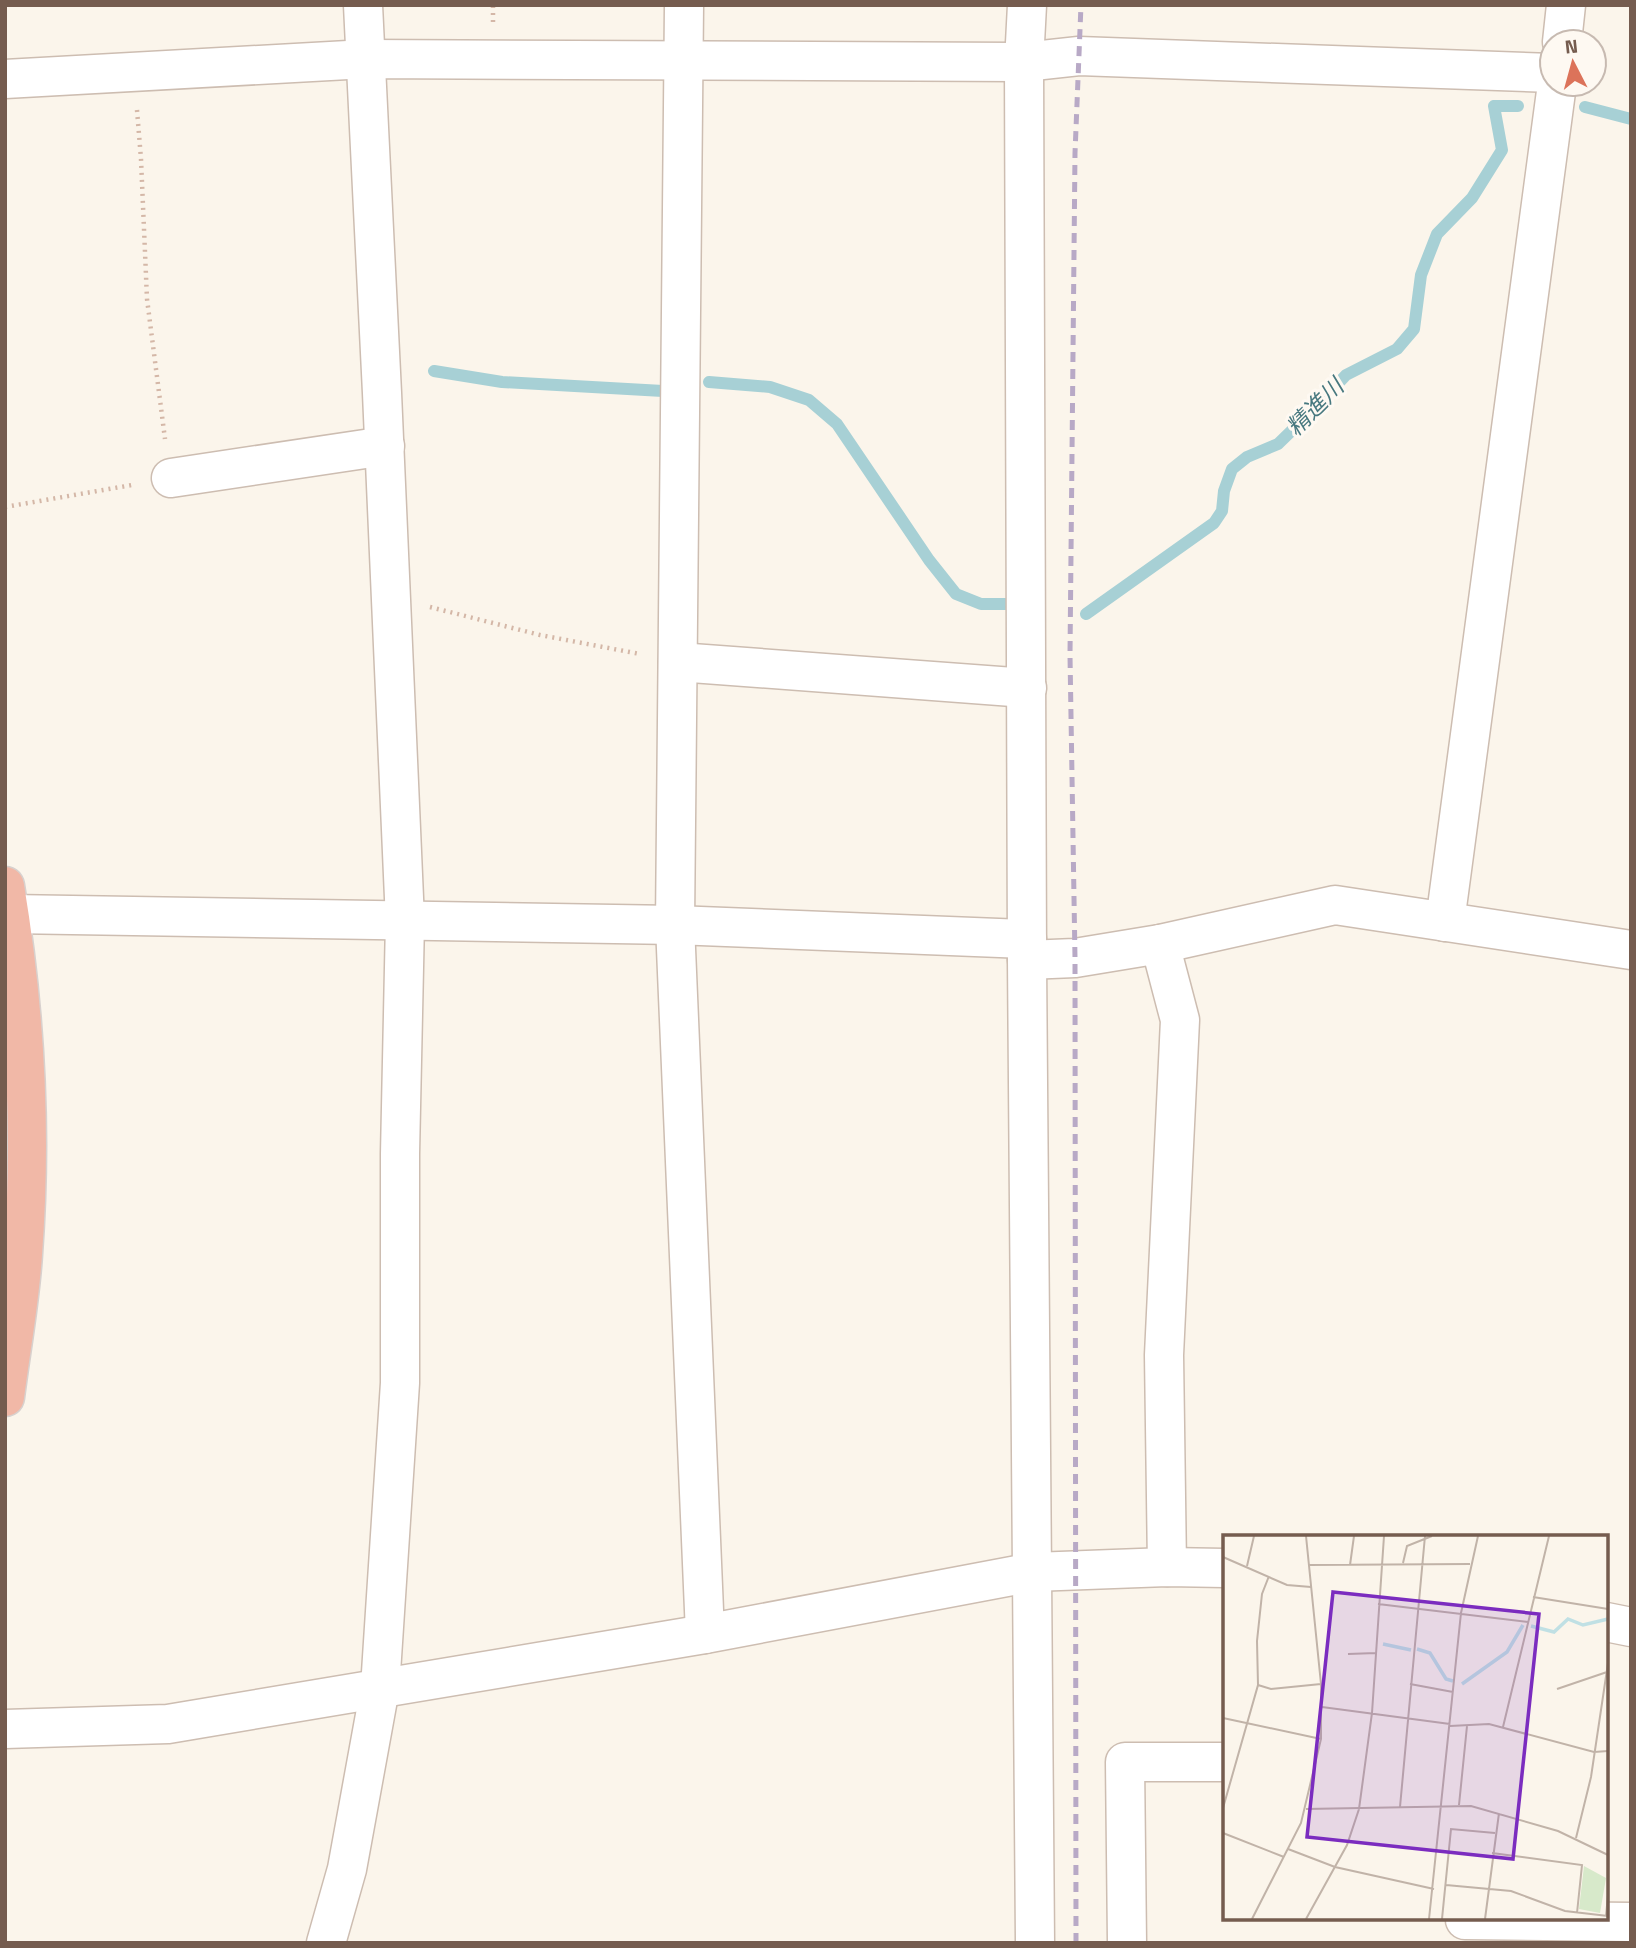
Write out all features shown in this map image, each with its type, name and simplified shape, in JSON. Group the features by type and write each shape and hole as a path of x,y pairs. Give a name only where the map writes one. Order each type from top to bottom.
{"highway":[{"path":"5,1397 23,1256 16,1165 23,1039 8,900"}],"street":[{"path":"326,1943 347,1869 380,1688 400,1382 400,1154 405,921 363,5"},
{"path":"684,5 675,925 705,1634"},
{"path":"1027,5 1024,62 1027,949 1035,1943"},
{"path":"1564,28 1566,5"},
{"path":"5,79 366,58 1024,62 1079,56 1538,73"},
{"path":"1445,922 1555,98"},
{"path":"170,478 385,446"},
{"path":"678,662 1027,688"},
{"path":"8,900 405,921 675,925 1027,949 1075,958 1160,944 1335,905 1631,950"},
{"path":"1160,944 1180,1020 1164,1355 1167,1567"},
{"path":"5,1729 168,1724 705,1634 1032,1572 1167,1567 1223,1568"},
{"path":"1608,1622 1631,1626"},
{"path":"1127,1943 1125,1762 1223,1762"},
{"path":"1465,1927 1631,1922"}],"path":[{"path":"5,507 170,478 147,299 141,159 133,72"},
{"path":"392,597 540,635 678,662"}],"waterway":[{"name":"精進川","path":"1086,614 1214,523 1222,511 1224,491 1232,469 1247,457 1278,444 1346,375 1397,349 1414,329 1421,275 1437,234 1472,198 1502,150 1494,106 1518,106"},
{"name":"精進川","path":"1585,107 1631,119"},
{"path":"434,371 502,382 663,391"},
{"path":"709,382 770,387 809,400 837,424 929,560 956,594 981,604 1016,604"}],"railway":[{"path":"1076,1943 1075,958 1070,655 1075,153 1081,5"}]}
